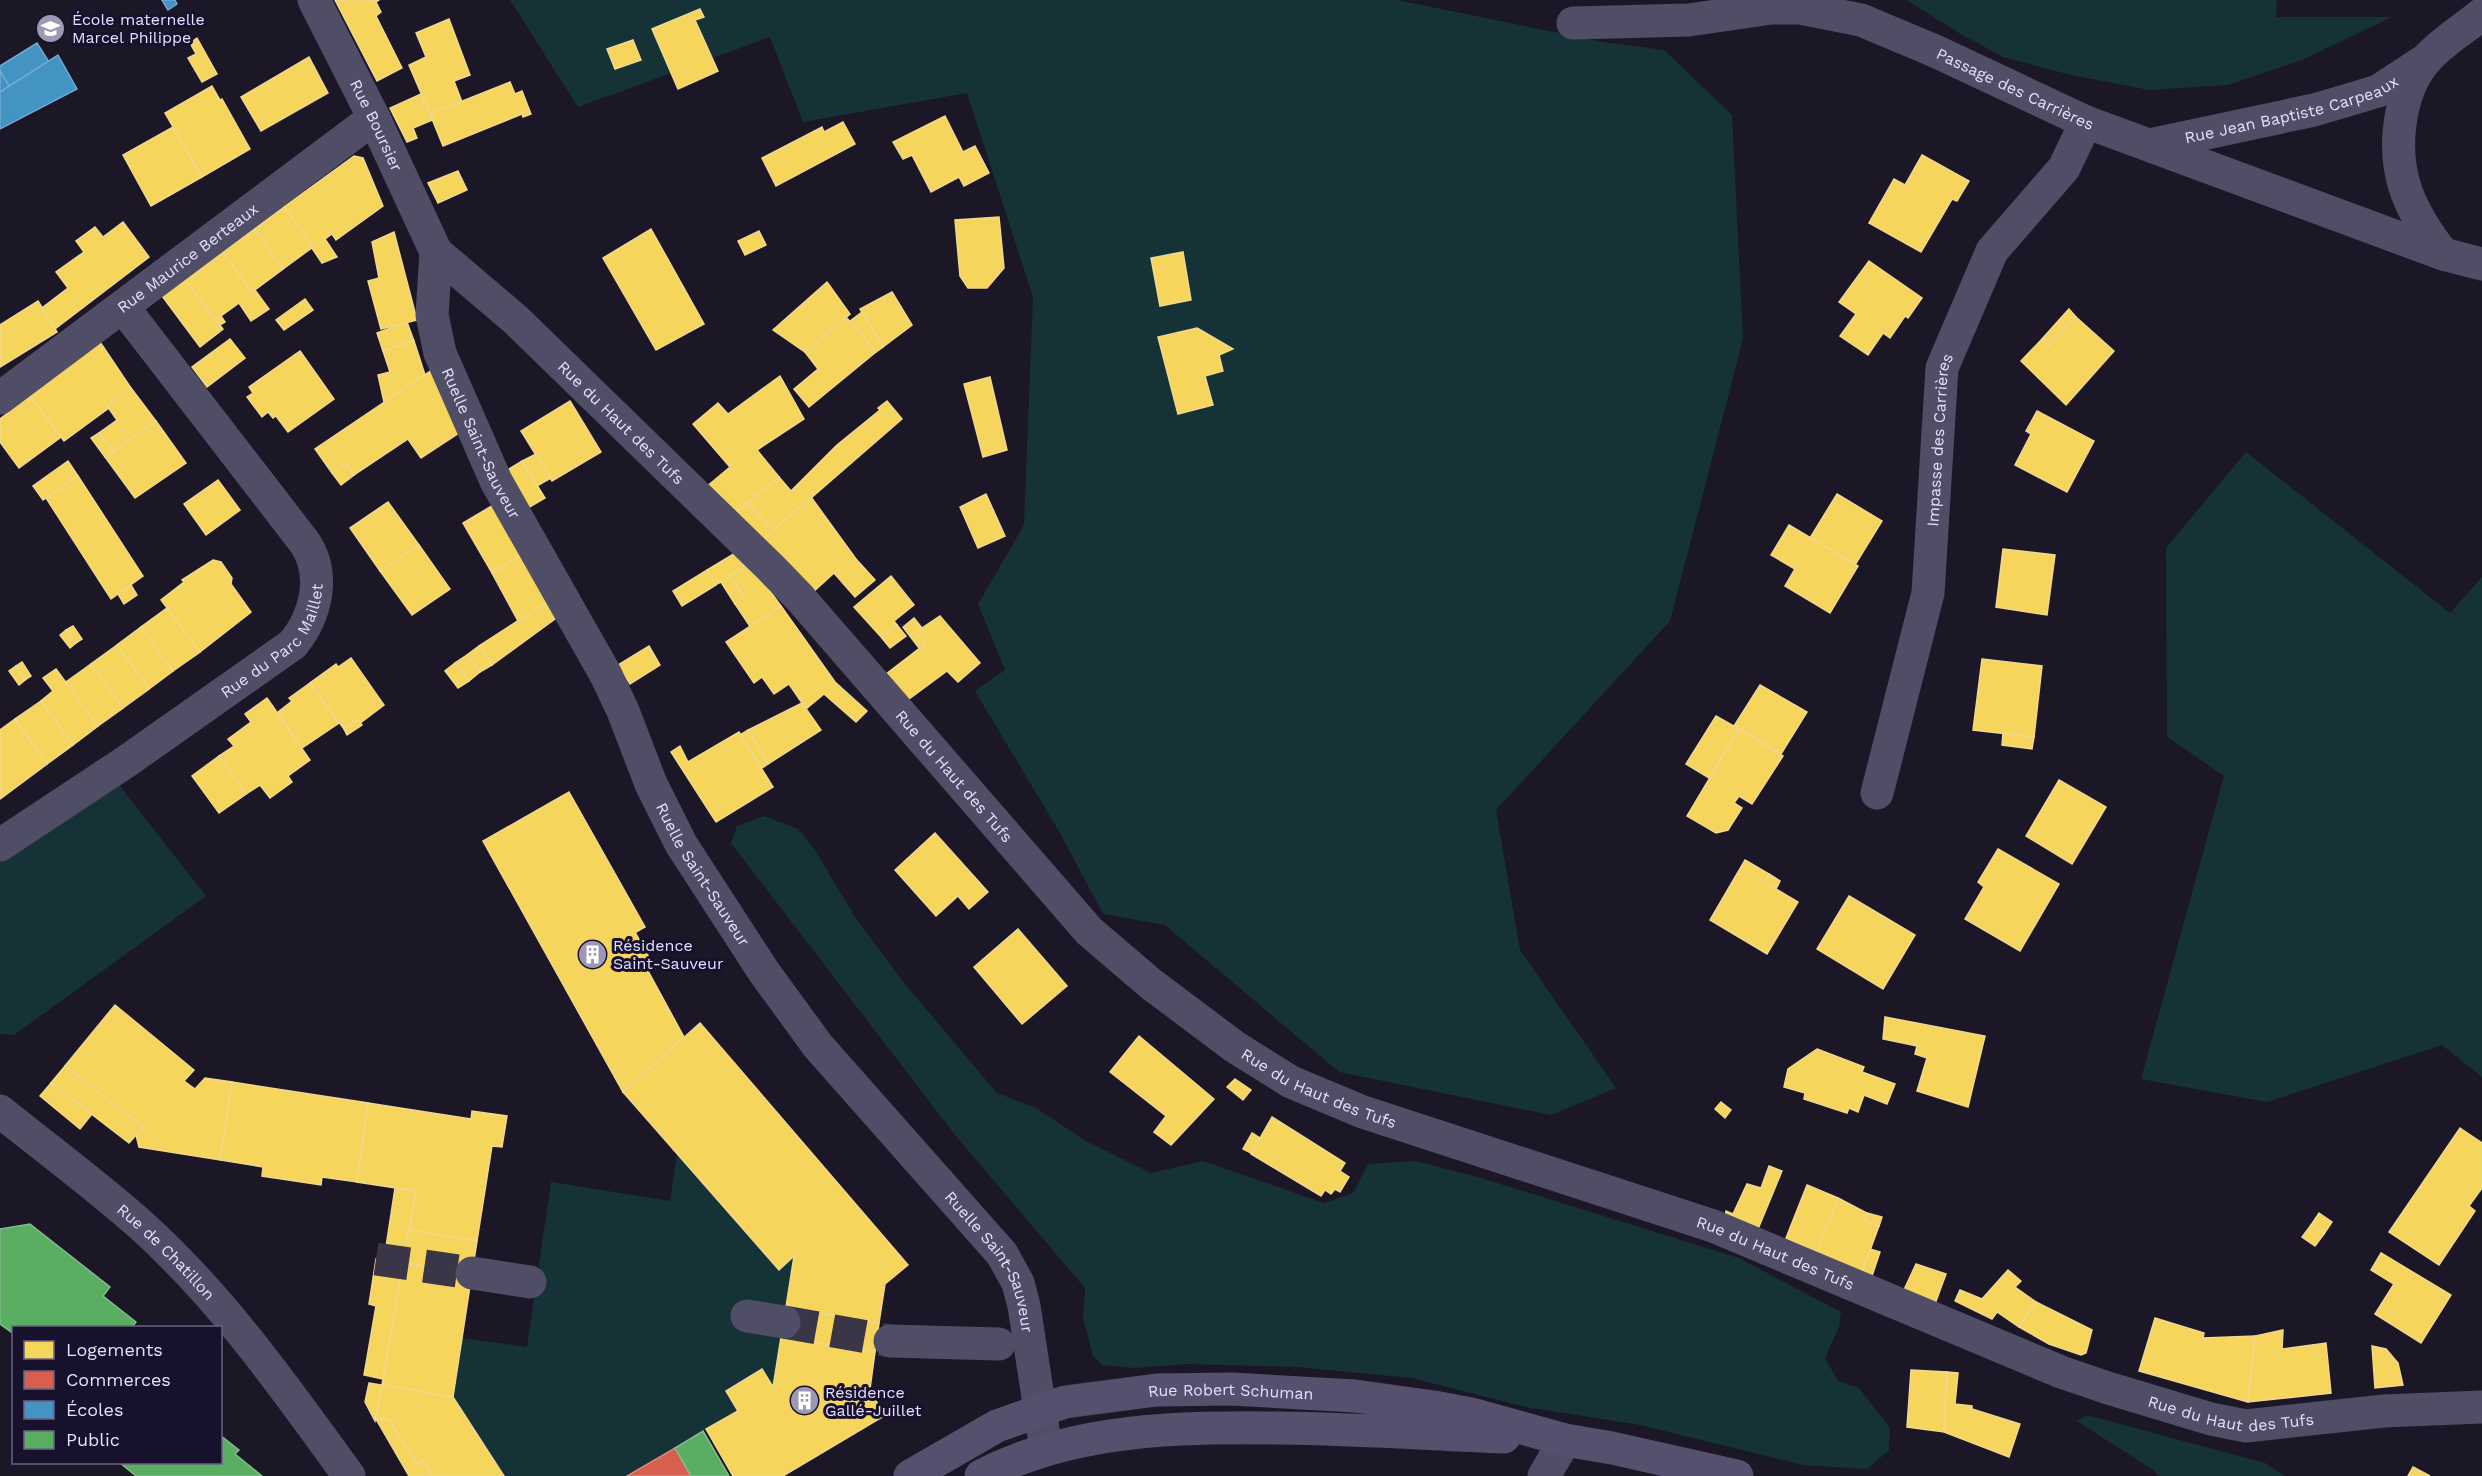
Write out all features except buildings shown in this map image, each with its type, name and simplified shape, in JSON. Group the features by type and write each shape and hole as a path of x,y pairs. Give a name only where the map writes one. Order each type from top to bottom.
{"main road":[{"name":"Rue Robert Schuman","path":"910,1476 997,1426 1039,1410 1095,1396 1157,1390 1232,1389 1319,1393 1396,1401 1471,1414 1565,1440 1737,1476"},
{"name":"Rue Robert Schuman","path":"981,1476 1046,1449 1099,1438 1164,1430 1242,1428 1380,1430 1565,1440"}],"street":[{"name":"Rue Boursier","path":"314,0 374,118 436,252"},
{"name":"Passage des Carrières","path":"1573,23 1689,20 1771,8 1800,8 1831,12 1887,30 2086,122 2443,254 2482,264"},
{"name":"Rue Jean Baptiste Carpeaux","path":"2150,145 2348,100 2378,91 2427,59 2482,14"},
{"name":"Rue Jean Baptiste Carpeaux","path":"2427,59 2408,90 2399,135 2398,161 2403,185 2412,208 2424,231 2443,254"},
{"name":"Rue Maurice Berteaux","path":"0,398 374,118"},
{"name":"Impasse des Carrières","path":"1877,793 1928,593 1942,368 1992,251 2064,168 2086,122"},
{"name":"Rue du Haut des Tufs","path":"436,252 516,320 778,575 1095,937 1151,984 1235,1047 1291,1082 1363,1112 1713,1226 1999,1347 2108,1388 2233,1425 2265,1425 2384,1411 2482,1407"},
{"name":"Ruelle Saint-Sauveur","path":"436,252 432,315 440,353 496,481 606,675 664,813 708,888 804,1028 842,1075 1002,1254 1011,1267 1024,1306 1046,1449"},
{"name":"Rue du Parc Maillet","path":"0,845 127,761 293,645 304,631 317,588 317,570 311,553 123,307"},
{"name":"Rue de Chatillon","path":"0,1111 142,1226 173,1258 261,1358 349,1476"},
{"path":"472,1273 530,1282"},
{"path":"747,1316 784,1322"},
{"path":"890,1341 999,1344"},
{"path":"1544,1476 1565,1440"}],"green space":[{"path":"510,0 1397,0 1603,42 1664,50 1732,115 1743,339 1670,621 1496,810 1520,950 1616,1088 1551,1115 1339,1072 1165,925 1103,914 1060,833 975,691 1005,670 978,604 1024,525 1033,297 967,93 803,122 770,37 578,107"},
{"path":"1907,0 2277,0 2276,17 2392,17 2302,60 2228,85 2149,90 2071,75 2003,57 1959,33"},
{"path":"2246,452 2450,613 2482,577 2482,1077 2442,1045 2267,1102 2141,1079 2224,776 2167,737 2166,548"},
{"path":"119,785 206,896 14,1035 0,1034 0,859"},
{"path":"764,816 798,829 815,850 855,917 904,983 997,1093 1036,1108 1086,1141 1151,1173 1203,1161 1324,1203 1353,1193 1368,1164 1415,1161 1478,1177 1739,1258 1841,1312 1839,1327 1825,1358 1838,1381 1859,1388 1890,1428 1889,1450 1867,1469 1803,1465 1640,1425 1526,1407 1412,1378 1297,1367 1186,1364 1135,1368 1102,1365 1093,1356 1083,1318 1085,1288 955,1135 731,843 737,826"},
{"path":"677,1154 779,1270 794,1256 773,1387 762,1369 726,1391 738,1411 627,1476 504,1476 453,1397 462,1338 527,1347 551,1182 670,1201"},
{"path":"2087,1415 2265,1463 2284,1476 2159,1476 2077,1421"}],"tunnel":[{"path":"376,1259 472,1273"},
{"path":"784,1322 890,1341"}],"place":[{"name":"École maternelle Marcel Philippe","path":"51,28"},
{"name":"Résidence Saint-Sauveur","path":"592,954"},
{"name":"Résidence Gallé-Juillet","path":"804,1401"}]}
